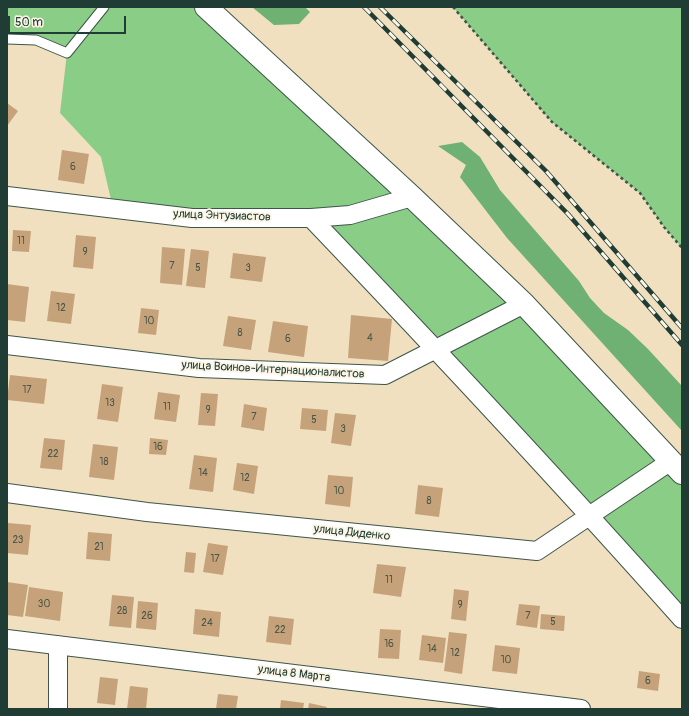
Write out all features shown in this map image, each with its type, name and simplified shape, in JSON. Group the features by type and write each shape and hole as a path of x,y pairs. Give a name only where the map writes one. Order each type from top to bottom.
{"street":[{"path":"206,7 412,197 524,304 676,467"},
{"name":"улица Энтузиастов","path":"7,196 192,218 311,218 350,215 412,197"},
{"path":"311,218 436,349 590,516 682,619"},
{"name":"улица Воинов-Интернационалистов","path":"7,345 199,368 385,374 524,304"},
{"name":"улица Диденко","path":"7,493 147,512 537,551 590,516 676,467"},
{"name":"улица 8 Марта","path":"7,639 581,709"},
{"path":"58,646 58,709"}],"lane":[{"path":"7,39 36,40 68,53 107,7"}],"path":[{"path":"453,7 552,122 640,193 664,227 682,248"}],"green space":[{"path":"7,7 206,7 682,473 682,619 311,218 113,208 101,157 60,113 67,53 36,40 7,39"},
{"path":"252,7 305,7 310,12 299,24 274,25"},
{"path":"453,7 682,7 682,248 664,227 640,193 552,122"},
{"path":"462,142 480,157 500,190 579,281 590,298 604,313 628,330 648,349 682,386 682,431 507,238 460,177 466,165 438,146"}],"building":[{"path":"7,103 18,111 7,126"},
{"path":"62,150 89,154 84,184 58,180"},
{"path":"13,230 31,231 29,252 12,251"},
{"path":"76,235 96,237 93,269 73,267"},
{"path":"162,247 185,249 182,285 160,283"},
{"path":"191,249 209,251 205,288 186,286"},
{"path":"233,253 266,257 262,282 230,278"},
{"path":"7,284 29,287 25,322 7,320"},
{"path":"51,291 75,294 71,324 47,321"},
{"path":"141,308 159,310 156,335 138,333"},
{"path":"351,315 392,319 388,361 348,358"},
{"path":"228,316 256,320 251,350 223,346"},
{"path":"273,321 308,326 304,357 268,352"},
{"path":"10,375 47,379 44,404 7,400"},
{"path":"102,384 123,387 118,422 97,419"},
{"path":"158,392 180,395 176,422 154,419"},
{"path":"201,393 218,394 215,426 198,425"},
{"path":"244,404 267,408 264,431 241,427"},
{"path":"302,408 328,410 326,431 300,429"},
{"path":"335,413 356,415 351,446 331,443"},
{"path":"44,438 65,440 62,470 40,468"},
{"path":"150,438 168,440 166,455 149,454"},
{"path":"93,444 118,447 114,480 89,477"},
{"path":"194,455 217,458 213,492 189,489"},
{"path":"237,463 258,466 254,494 233,490"},
{"path":"328,475 353,477 350,507 325,504"},
{"path":"418,485 443,488 439,517 415,514"},
{"path":"8,523 31,525 28,555 7,553"},
{"path":"88,532 112,534 110,561 86,559"},
{"path":"208,543 228,546 223,575 203,572"},
{"path":"186,552 196,553 194,573 184,572"},
{"path":"377,564 406,567 401,597 373,593"},
{"path":"7,582 28,585 23,617 7,615"},
{"path":"29,587 63,592 60,621 25,616"},
{"path":"454,589 469,591 466,621 451,619"},
{"path":"112,595 134,597 131,628 109,626"},
{"path":"138,601 158,603 156,630 136,628"},
{"path":"519,604 540,606 537,628 516,625"},
{"path":"195,609 221,612 219,637 193,634"},
{"path":"541,614 565,616 564,631 540,629"},
{"path":"269,616 294,619 291,645 266,642"},
{"path":"380,629 401,630 399,659 378,658"},
{"path":"449,632 467,634 462,674 444,671"},
{"path":"422,635 446,638 443,663 419,660"},
{"path":"495,645 520,648 517,674 492,671"},
{"path":"639,671 660,674 658,691 637,688"},
{"path":"100,677 118,679 115,705 97,703"},
{"path":"130,686 148,688 146,709 127,709"},
{"path":"218,694 238,696 236,709 216,709"},
{"path":"281,700 304,703 303,709 280,709"},
{"path":"309,703 327,707 326,709 308,709"}],"railway":[{"path":"364,7 568,214 682,345"},
{"path":"380,7 546,171 682,328"}]}
